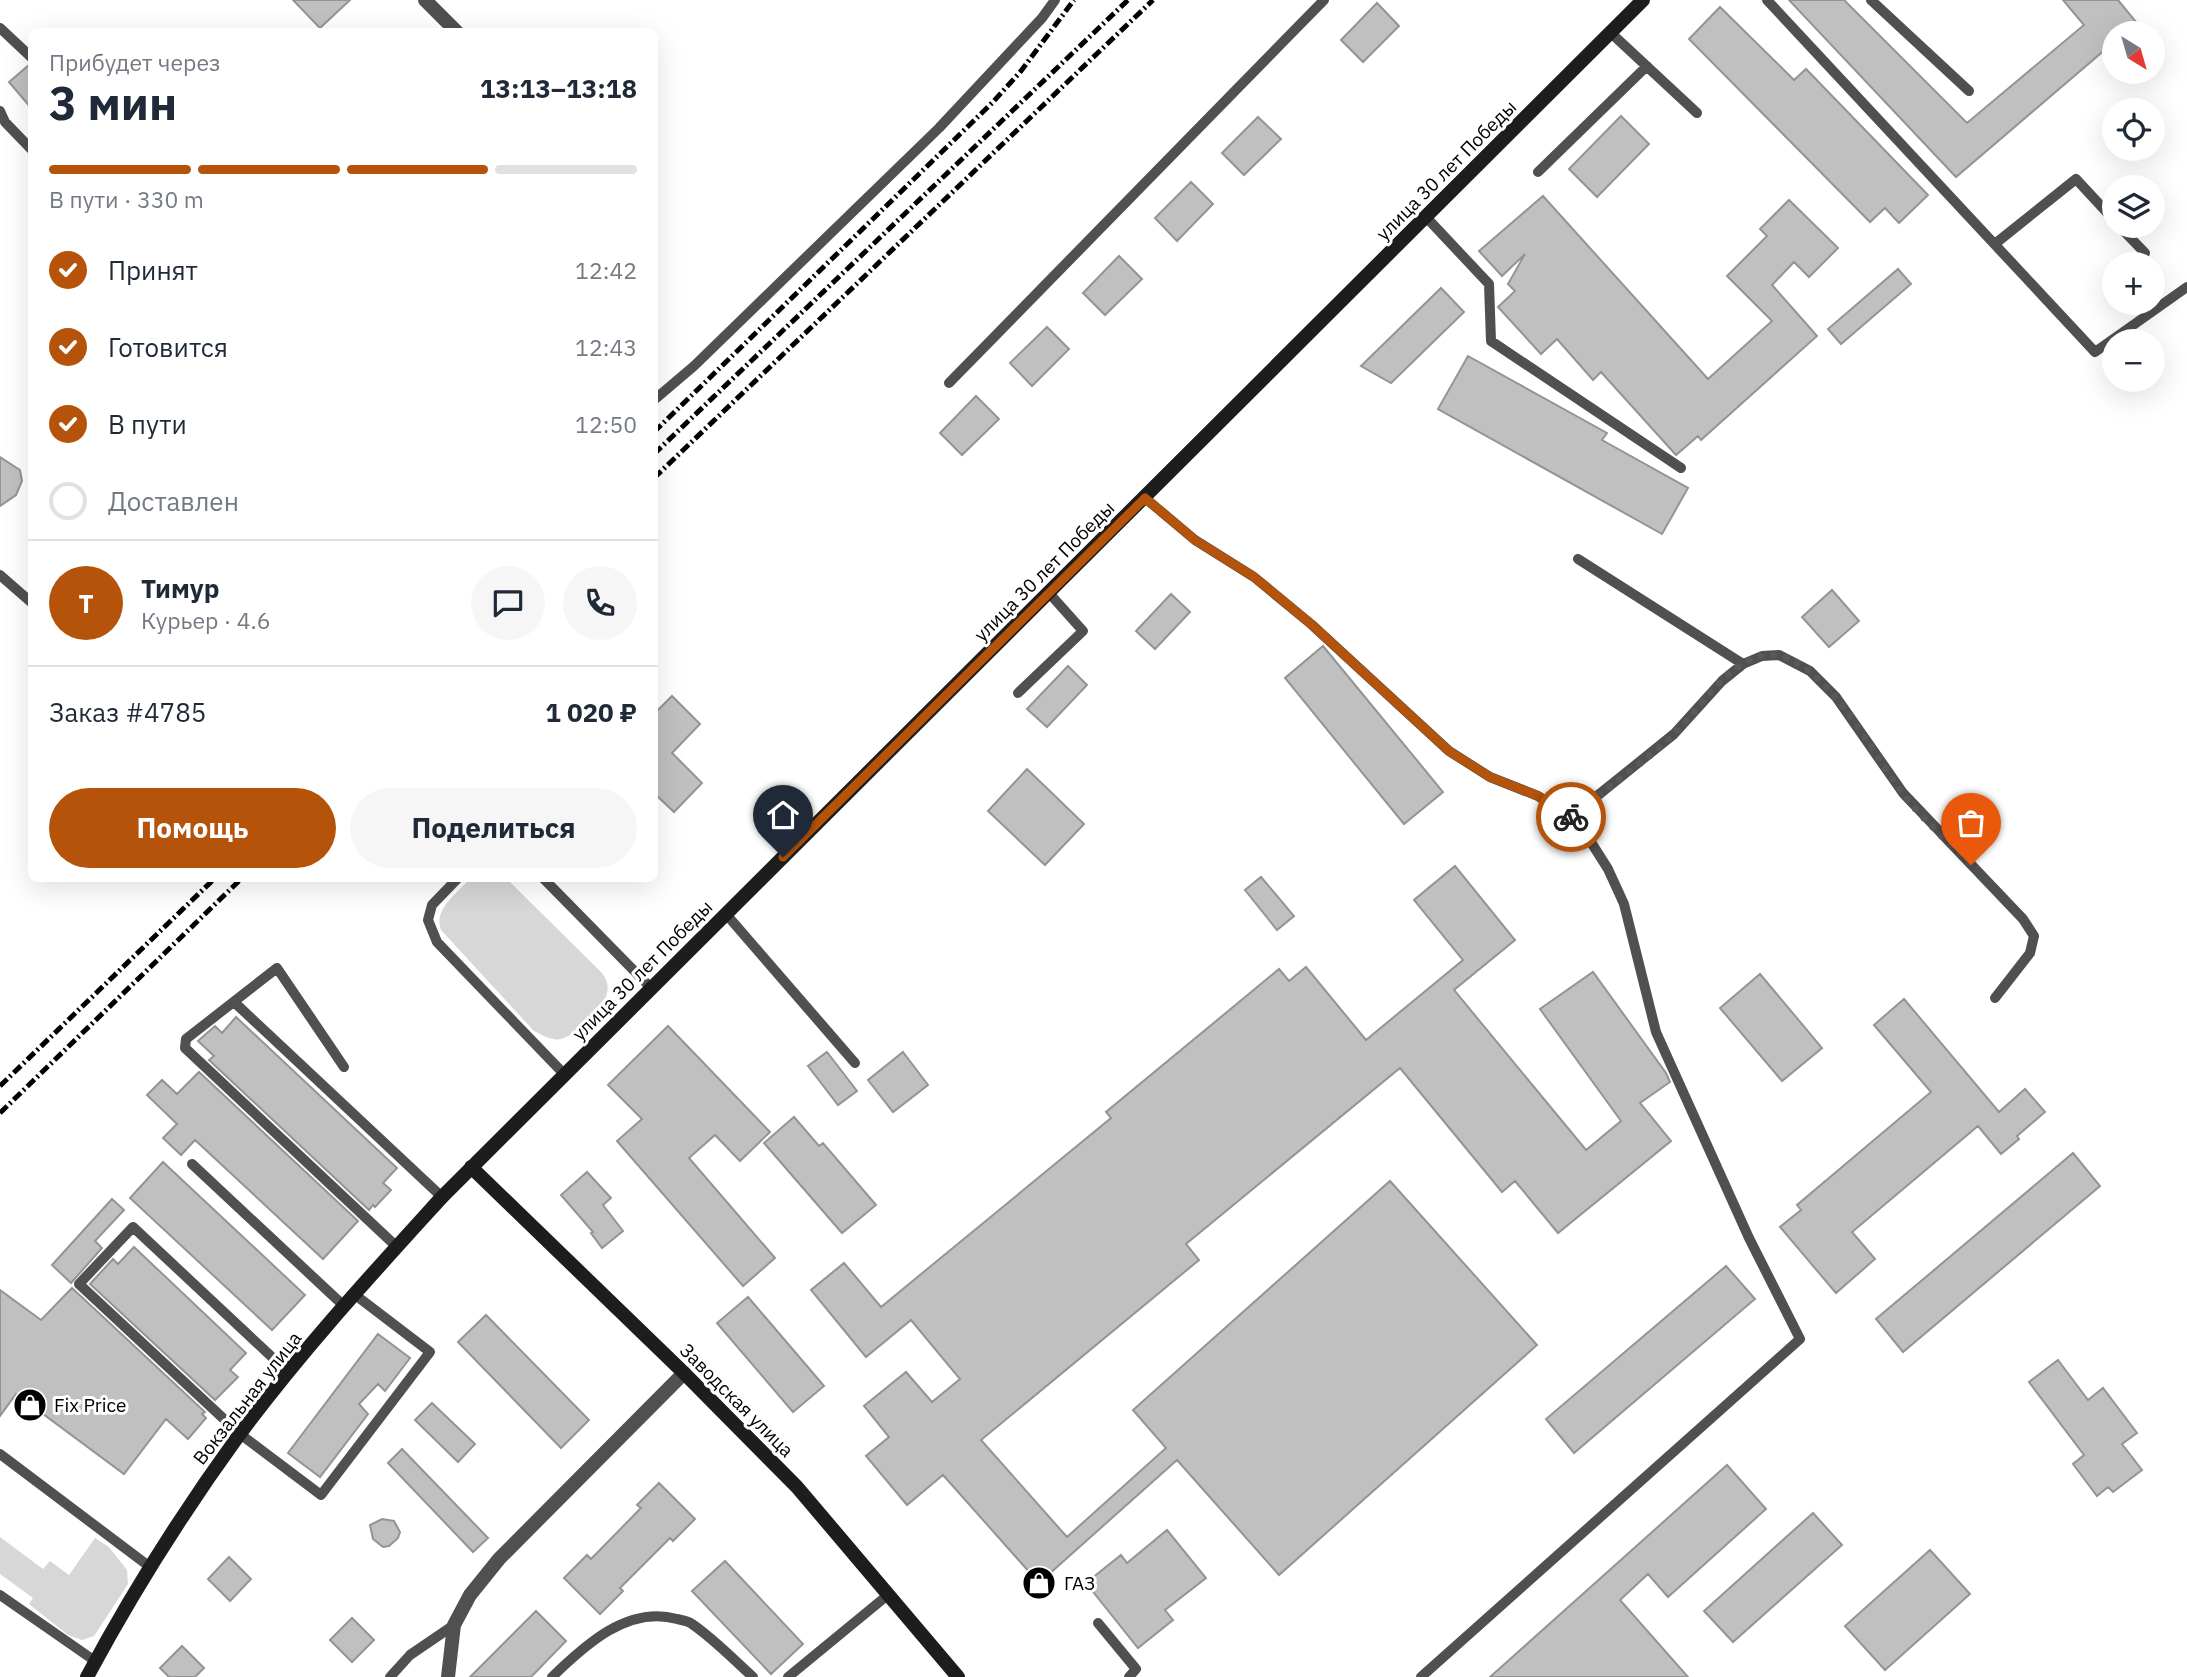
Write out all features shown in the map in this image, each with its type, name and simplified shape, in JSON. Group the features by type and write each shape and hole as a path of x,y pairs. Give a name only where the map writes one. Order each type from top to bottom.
{"main road":[{"name":"улица 30 лет Победы","path":"471,1167 1643,0"},
{"name":"Вокзальная улица","path":"87,1677 150,1567 240,1434 349,1300 471,1167"},
{"name":"Заводская улица","path":"471,1167 684,1373 797,1488 958,1677"}],"street":[{"path":"425,0 453,28"},
{"path":"448,1677 454,1625 470,1595 499,1559 684,1373"}],"lane":[{"path":"658,397 694,366 939,128 1042,18 1055,0"},
{"path":"949,383 1324,0"},
{"path":"1768,0 2095,352 2187,287"},
{"path":"1871,0 1969,91"},
{"path":"0,28 28,54"},
{"path":"1611,33 1697,113"},
{"path":"1538,172 1647,66"},
{"path":"0,111 5,122 28,146"},
{"path":"1996,243 2076,179 2102,207"},
{"path":"1426,217 1489,284 1491,341 1681,468"},
{"path":"2131,238 2144,252"},
{"path":"1145,498 1195,540 1254,577 1311,624 1449,751 1490,777 1538,796 1572,818 1589,839 1608,869 1624,904 1656,1031 1744,1227 1800,1339 1421,1677"},
{"path":"1578,559 1742,664"},
{"path":"0,575 28,600"},
{"path":"1018,694 1083,631 1049,593"},
{"path":"1572,818 1674,734 1722,681 1742,664 1762,656 1779,655 1810,671 1836,697 1903,793 2023,919 2034,936 2030,953 1995,998"},
{"path":"454,882 432,905 428,920 437,942 564,1074"},
{"path":"547,882 651,988"},
{"path":"726,914 855,1063"},
{"path":"344,1067 277,968 186,1039 185,1048 397,1247"},
{"path":"234,1002 442,1197"},
{"path":"192,1164 349,1300 430,1352 321,1495 240,1434 79,1284 133,1227 289,1373"},
{"path":"0,1454 150,1567"},
{"path":"788,1677 889,1594"},
{"path":"0,1595 96,1661"},
{"path":"552,1677 571,1658 605,1632 641,1617 667,1616 691,1623 753,1677"},
{"path":"1098,1623 1136,1669 1129,1677"},
{"path":"390,1677 410,1655 454,1625"}],"shaded area":[{"path":"467,882 510,882 602,973 607,984 606,997 585,1021 566,1037 554,1039 534,1031 441,930 440,916 453,896"},
{"path":"0,1537 43,1569 50,1561 69,1575 95,1538 109,1547 127,1570 128,1584 94,1636 82,1640 68,1635 29,1604 33,1598 0,1574"}],"building":[{"path":"293,0 350,0 320,28"},
{"path":"1789,0 1844,0 1967,123 2084,25 2063,0 2118,0 2135,21 2102,21 2102,52 1956,177"},
{"path":"1377,3 1399,26 1363,62 1341,40"},
{"path":"1720,7 1794,80 1806,69 1928,195 1899,223 1885,208 1870,222 1689,39"},
{"path":"28,66 28,104 9,82"},
{"path":"1621,116 1649,144 1597,197 1569,169"},
{"path":"1258,117 1281,139 1244,175 1222,153"},
{"path":"1191,182 1213,204 1177,241 1155,218"},
{"path":"1543,196 1708,379 1772,321 1727,276 1767,236 1760,229 1789,200 1838,248 1809,277 1794,262 1772,285 1817,336 1701,440 1698,436 1676,455 1601,372 1593,380 1557,339 1541,354 1498,307 1515,291 1508,284 1525,254 1502,276 1479,251"},
{"path":"1119,256 1142,279 1105,315 1083,293"},
{"path":"1898,269 1911,284 1841,344 1828,329"},
{"path":"1441,288 1464,312 1391,383 1361,366"},
{"path":"1047,327 1069,349 1032,386 1010,363"},
{"path":"1468,356 1607,433 1602,440 1688,488 1662,534 1438,409"},
{"path":"976,396 999,419 962,455 940,433"},
{"path":"0,457 20,470 22,481 16,495 0,506"},
{"path":"1832,590 1859,621 1829,647 1802,617"},
{"path":"1171,594 1190,612 1155,649 1136,631"},
{"path":"1323,646 1443,792 1404,824 1285,678"},
{"path":"1068,666 1087,685 1047,727 1027,709"},
{"path":"672,696 700,724 672,753 702,783 674,812 658,797 658,710"},
{"path":"1027,769 1084,824 1045,865 988,811"},
{"path":"1455,866 1515,940 1454,990 1586,1150 1621,1121 1540,1009 1593,972 1666,1073 1670,1082 1640,1103 1671,1141 1558,1233 1515,1181 1502,1192 1400,1068 1186,1244 1199,1260 981,1440 1067,1537 1166,1448 1133,1410 1390,1181 1537,1345 1279,1575 1177,1460 1039,1583 943,1475 907,1505 866,1456 889,1437 864,1406 906,1372 932,1402 960,1379 911,1320 866,1357 811,1290 844,1263 881,1307 1111,1118 1106,1112 1279,969 1289,981 1306,967 1366,1040 1463,960 1414,900"},
{"path":"1261,877 1294,916 1277,930 1245,890"},
{"path":"1760,974 1822,1048 1782,1081 1720,1008"},
{"path":"1904,999 1999,1112 2025,1089 2045,1112 2001,1154 1978,1126 1852,1232 1875,1259 1836,1293 1780,1227 1801,1210 1797,1205 1931,1092 1874,1025"},
{"path":"236,1017 397,1168 383,1183 391,1190 375,1207 373,1205 369,1210 209,1060 214,1056 198,1041 215,1026 222,1033"},
{"path":"668,1026 770,1132 740,1161 715,1135 689,1158 775,1258 743,1286 617,1141 642,1119 608,1085"},
{"path":"827,1052 857,1091 838,1105 808,1066"},
{"path":"903,1052 928,1085 893,1112 868,1080"},
{"path":"199,1072 358,1221 323,1259 195,1140 181,1155 163,1138 177,1124 147,1095 162,1080 177,1094"},
{"path":"794,1117 819,1146 823,1143 876,1205 842,1233 764,1143"},
{"path":"2073,1153 2100,1186 1903,1352 1876,1319"},
{"path":"163,1162 305,1295 272,1330 130,1198"},
{"path":"587,1172 611,1198 603,1205 623,1231 602,1248 591,1233 593,1232 561,1195"},
{"path":"112,1199 124,1210 95,1241 102,1248 71,1283 52,1265"},
{"path":"134,1247 246,1353 230,1370 238,1377 215,1400 90,1284 113,1259 118,1264"},
{"path":"1726,1266 1755,1299 1574,1453 1546,1419"},
{"path":"72,1288 205,1412 202,1414 206,1418 188,1439 166,1419 124,1474 16,1394 0,1416 0,1290 41,1320"},
{"path":"748,1297 824,1386 793,1412 717,1323"},
{"path":"486,1315 589,1420 561,1448 458,1342"},
{"path":"378,1334 410,1358 385,1391 378,1384 359,1404 368,1414 320,1477 288,1453"},
{"path":"2058,1360 2088,1400 2103,1388 2137,1433 2122,1444 2142,1470 2113,1492 2108,1487 2097,1496 2073,1464 2084,1455 2029,1382"},
{"path":"432,1403 475,1444 458,1462 415,1420"},
{"path":"402,1449 488,1538 473,1552 388,1463"},
{"path":"1727,1465 1766,1509 1668,1597 1648,1574 1620,1600 1688,1677 1490,1677"},
{"path":"659,1483 695,1519 673,1541 670,1538 620,1588 623,1591 600,1614 564,1578 587,1555 591,1559 641,1508 637,1505"},
{"path":"1813,1513 1842,1545 1733,1642 1704,1611"},
{"path":"382,1519 394,1521 400,1532 398,1538 389,1546 383,1547 373,1539 370,1525"},
{"path":"1167,1530 1206,1578 1165,1610 1173,1620 1138,1648 1086,1583 1121,1555 1127,1563"},
{"path":"1930,1550 1970,1594 1885,1670 1845,1626"},
{"path":"229,1557 251,1579 230,1601 208,1579"},
{"path":"725,1561 803,1644 771,1674 692,1591"},
{"path":"536,1611 566,1641 531,1677 470,1677"},
{"path":"352,1618 374,1640 352,1662 330,1640"},
{"path":"182,1646 204,1668 195,1677 169,1677 160,1668"}],"railway":[{"path":"658,428 993,102 1021,71 1074,0"},
{"path":"658,450 1128,0"},
{"path":"658,474 1153,0"},
{"path":"0,1086 211,882"},
{"path":"0,1113 238,882"}],"way so far":[{"path":"1571,817 1674,734 1722,681 1742,664 1762,656 1779,655 1810,671 1836,697 1903,793 1971,865"}],"place":[{"name":"Fix Price","path":"30,1405"},
{"name":"ГАЗ","path":"1039,1583"}],"route":[{"path":"783,857 1145,498 1195,540 1254,577 1311,624 1449,751 1490,777 1538,796 1571,817"}]}
